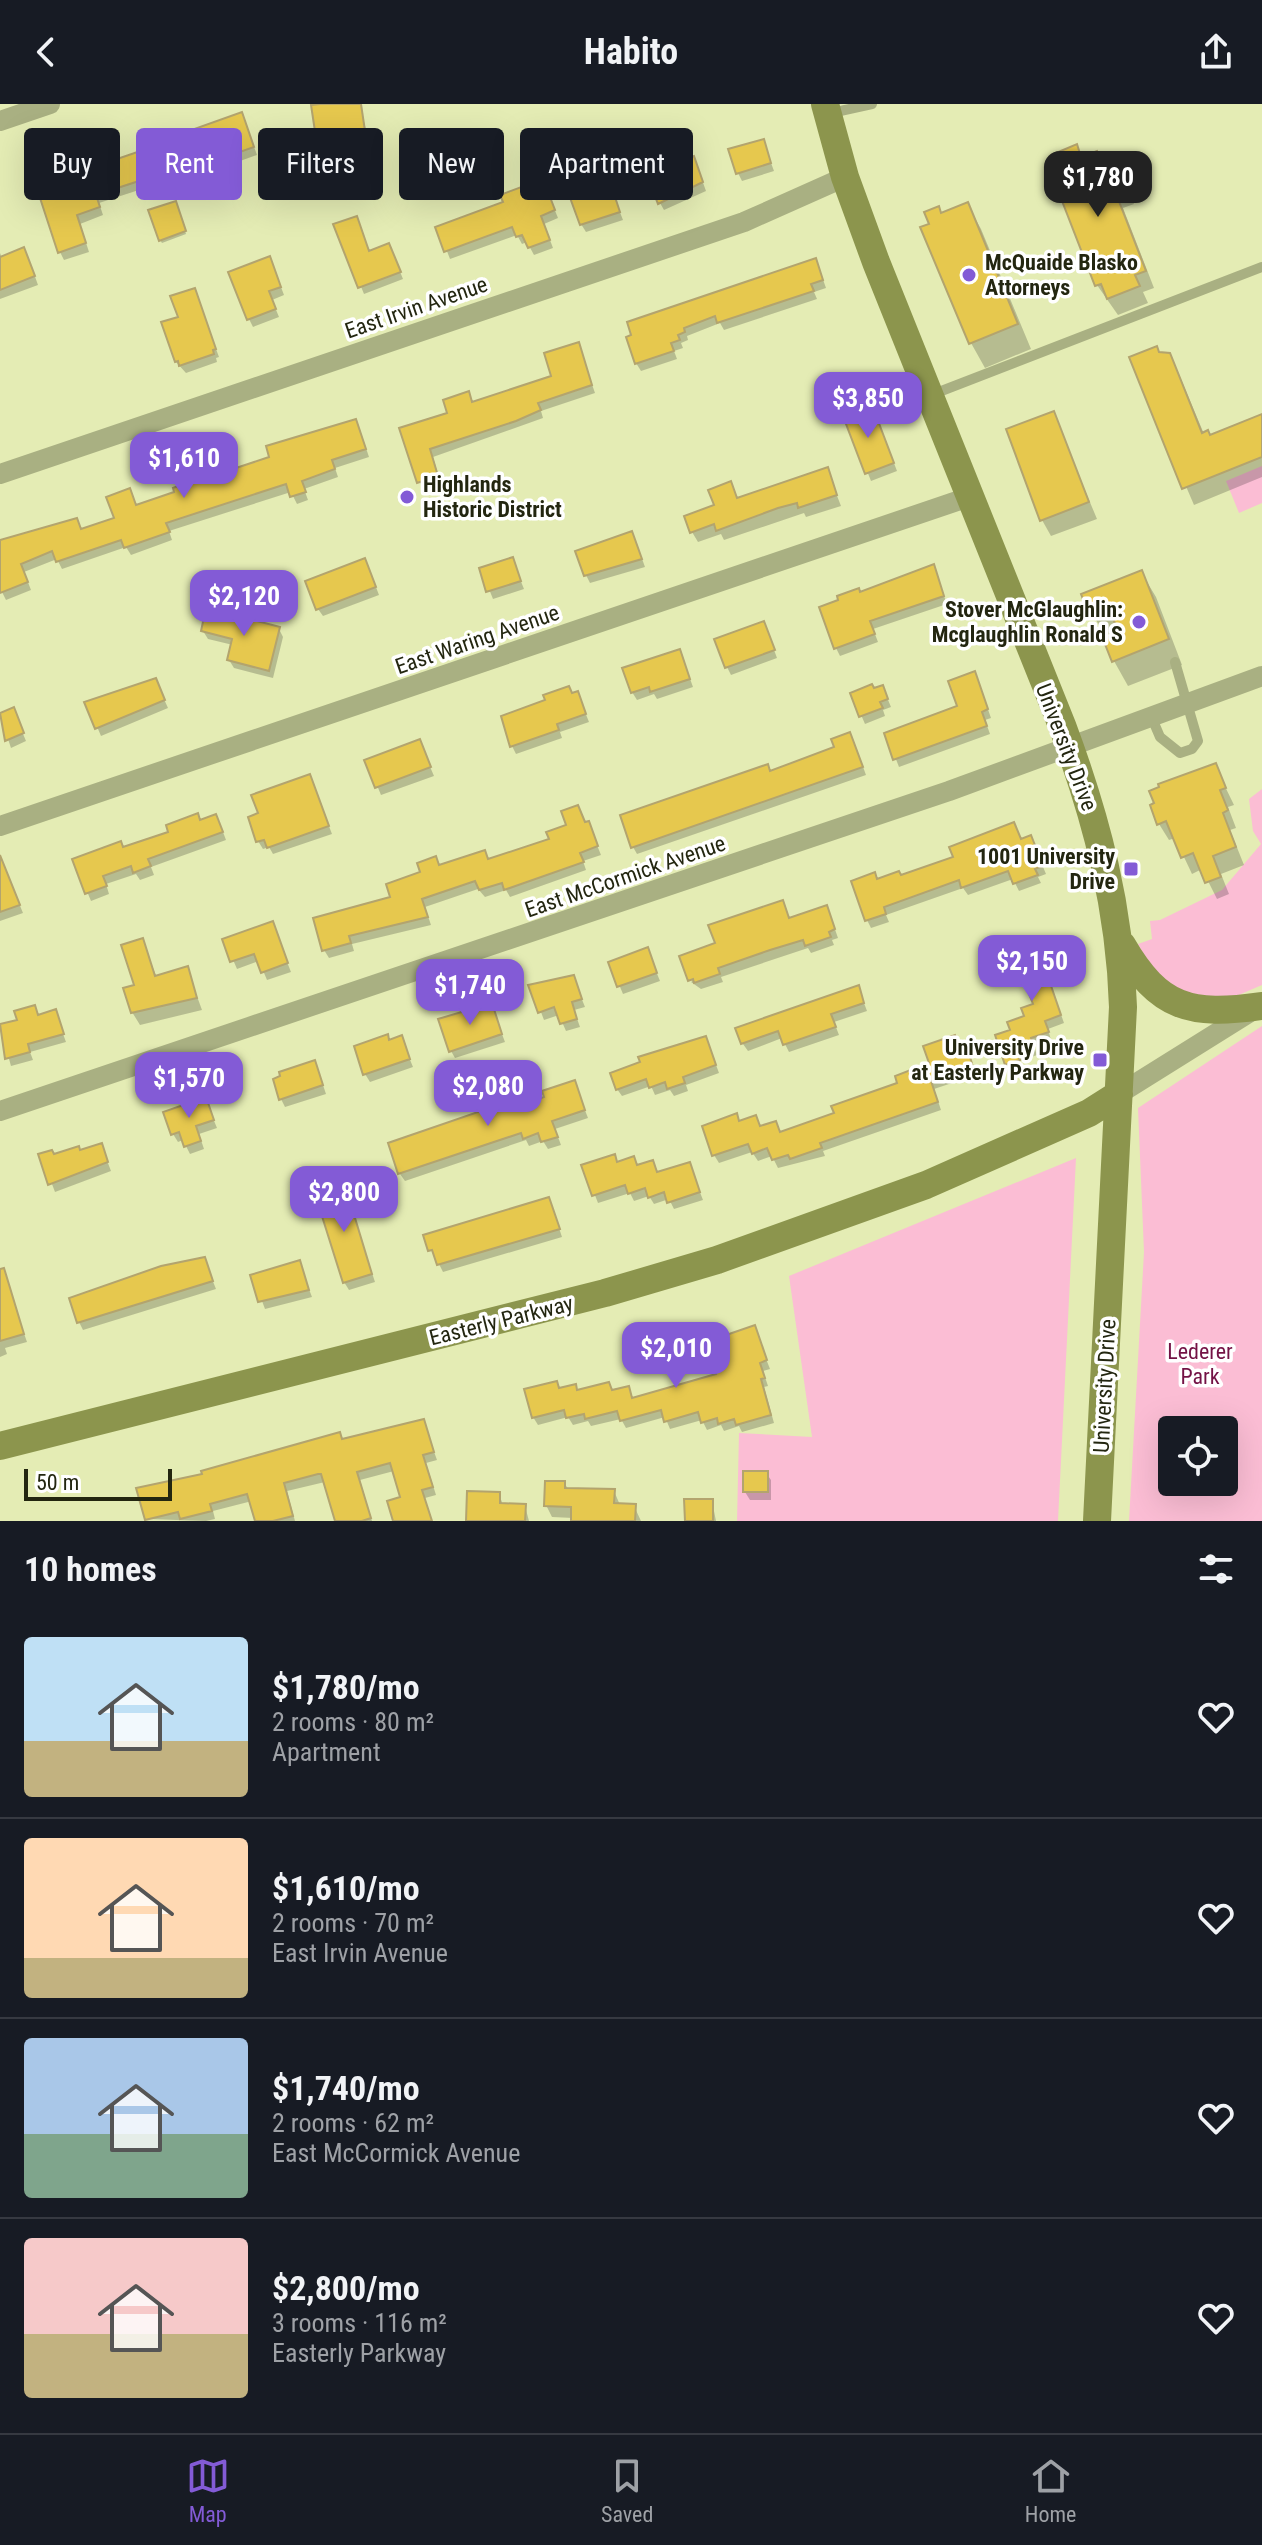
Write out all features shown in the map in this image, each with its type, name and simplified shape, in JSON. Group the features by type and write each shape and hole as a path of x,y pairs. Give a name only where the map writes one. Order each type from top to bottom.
{"main road":[{"name":"University Drive","path":"827,109 845,177 969,497 1071,748 1098,828 1120,941 1123,1007 1097,1521"},
{"path":"1120,941 1144,978 1177,1003 1212,1012 1261,1005"},
{"name":"Easterly Parkway","path":"0,1446 605,1293 717,1260 926,1185 1089,1113 1119,1094"}],"street":[{"path":"0,121 50,104"},
{"name":"East Irvin Avenue","path":"0,474 730,227 845,177"},
{"name":"East Waring Avenue","path":"0,826 969,497"},
{"name":"East McCormick Avenue","path":"0,1111 1071,748 1262,676"},
{"path":"1119,1094 1261,1005"}],"lane":[{"path":"827,109 872,104"},
{"path":"930,395 1262,267"},
{"path":"1151,716 1160,737 1180,753 1187,752 1198,741 1190,704 1175,662"}],"green space":[{"path":"1262,466 1262,503 1239,513 1226,481"},
{"path":"1262,789 1262,985 1234,997 1203,1002 1157,980 1138,944 1152,939 1150,921 1160,920 1222,890 1261,844 1253,831 1249,799"},
{"name":"Lederer Park","path":"1262,1026 1262,1521 1129,1521 1144,1252 1138,1108"},
{"path":"1076,1158 1058,1521 737,1521 739,1433 812,1437 789,1276"}],"building":[{"path":"361,104 365,128 314,128 311,105"},
{"path":"242,112 254,147 242,151 242,128 197,128"},
{"path":"764,139 771,163 736,174 728,149"},
{"path":"1077,144 1081,157 1097,151 1103,167 1117,162 1126,186 1115,191 1146,271 1135,275 1140,286 1107,299 1101,284 1095,286 1050,170 1056,167 1051,155"},
{"path":"136,152 136,182 120,187 120,158"},
{"path":"693,156 703,182 693,187"},
{"path":"520,188 520,200 551,200 555,210 541,216 550,240 528,248 522,235 516,237 512,227 444,252 435,227 503,202 504,194"},
{"path":"41,200 98,200 100,207 77,215 86,243 58,253"},
{"path":"571,200 616,200 620,212 580,225"},
{"path":"176,201 186,231 159,241 148,210"},
{"name":"McQuaide Blasko Attorneys","path":"968,202 1018,324 969,344 920,227 929,224 924,212 939,206 941,213"},
{"path":"357,216 369,251 389,243 401,272 358,288 333,224"},
{"path":"24,247 35,276 0,290 0,257"},
{"path":"270,256 281,287 269,291 276,309 247,320 228,272"},
{"path":"816,258 823,280 811,284 814,291 717,323 715,316 684,328 685,332 678,335 680,340 671,343 674,351 635,364 626,337 631,335 627,322"},
{"path":"195,288 216,349 213,350 214,354 179,366 161,322 178,317 170,296"},
{"path":"579,342 592,385 538,403 541,410 516,421 430,449 438,476 417,483 399,428 447,413 443,400 469,391 472,402 551,376 544,353"},
{"path":"1157,346 1159,352 1170,353 1202,433 1208,430 1210,435 1262,414 1262,457 1182,489 1129,357"},
{"path":"872,405 894,463 865,474 843,416"},
{"path":"1054,411 1089,502 1040,521 1006,429"},
{"path":"356,419 366,449 332,460 335,469 302,481 306,492 290,497 286,484 166,523 170,532 124,548 121,540 56,562 52,551 21,564 28,582 0,593 0,540 77,518 81,529 114,518 106,497 130,488 136,505 174,492 173,488 190,482 186,471 217,461 221,473 269,457 266,446"},
{"path":"828,467 837,495 798,508 797,503 778,508 716,531 714,524 690,533 684,516 714,505 708,490 731,481 737,498"},
{"path":"632,531 642,559 584,576 575,551"},
{"path":"513,557 521,581 486,592 479,568"},
{"path":"365,558 376,587 316,610 305,581"},
{"path":"934,564 944,596 870,621 875,634 834,649 819,607 838,600 837,596 859,588 860,592"},
{"name":"Stover McGlaughlin: Mcglaughlin Ronald S","path":"1142,570 1169,639 1112,662 1103,639 1119,633 1107,604 1088,612 1081,594"},
{"path":"206,608 280,627 269,671 227,660 232,639 201,631"},
{"path":"764,621 775,650 725,668 714,639"},
{"path":"680,649 690,679 650,692 649,687 631,693 622,668"},
{"path":"975,671 988,709 982,712 987,726 893,760 884,733 957,706 948,681"},
{"path":"156,678 165,700 95,729 84,702"},
{"path":"872,684 874,688 883,685 888,699 880,702 883,708 859,717 850,693"},
{"path":"569,686 572,693 578,691 586,714 557,724 559,730 510,747 501,716 545,700 543,695"},
{"path":"14,707 24,733 5,741 0,713"},
{"path":"850,732 863,767 631,848 620,815 768,764 770,771 834,747 831,739"},
{"path":"420,739 431,767 375,788 364,760"},
{"path":"1216,763 1226,788 1220,790 1228,810 1223,813 1236,847 1213,856 1221,877 1205,883 1193,853 1181,858 1166,821 1157,825 1149,791 1159,787 1158,784"},
{"path":"310,774 329,826 267,848 264,840 256,842 248,817 258,813 251,795"},
{"path":"578,805 585,822 589,821 598,846 580,853 584,862 504,890 502,883 479,890 475,881 422,899 428,917 349,936 351,943 322,951 313,918 390,897 386,884 420,872 417,863 436,856 439,865 485,850 488,859 549,839 546,832 566,825 561,811"},
{"path":"198,813 200,820 216,814 223,832 148,859 151,866 133,873 131,866 103,876 107,886 85,894 72,859 121,841 123,847 168,832 166,825"},
{"path":"1014,822 1021,839 1031,835 1043,866 1035,869 1038,875 1013,884 1008,871 961,888 959,880 884,907 886,914 865,921 851,881 875,872 877,879 899,871 901,875 953,857 949,847"},
{"path":"0,855 20,905 0,912"},
{"path":"783,900 789,918 827,905 835,929 829,932 831,937 805,946 803,940 770,950 718,968 720,974 694,983 693,979 688,981 679,956 715,943 708,925"},
{"path":"273,921 288,963 261,973 254,954 230,962 222,939"},
{"path":"143,938 155,976 188,966 197,998 131,1013 123,988 134,985 121,945"},
{"path":"1050,939 1056,955 1050,958 1057,974 1048,977 1061,1015 1045,1021 1049,1032 1031,1038 1034,1047 1017,1053 1020,1060 1005,1065 995,1035 1010,1030 1007,1022 1024,1016 1021,1008 1033,1004 1019,969 1027,966 1021,950"},
{"path":"648,947 657,973 617,987 608,962"},
{"path":"574,975 582,999 572,1002 577,1019 560,1024 554,1007 538,1013 528,985"},
{"path":"859,985 864,1003 831,1014 836,1027 783,1045 778,1031 741,1044 735,1028"},
{"path":"492,1003 502,1034 449,1052 438,1019"},
{"path":"35,1005 38,1015 56,1009 64,1034 28,1044 30,1052 5,1059 0,1024 17,1020 14,1011"},
{"path":"388,1034 389,1040 402,1035 410,1059 363,1075 354,1046"},
{"path":"955,1035 961,1053 968,1050 973,1067 931,1081 938,1102 820,1143 822,1148 790,1159 788,1155 772,1160 767,1148 752,1154 748,1144 712,1156 702,1126 737,1113 739,1121 756,1115 760,1126 776,1121 780,1132 834,1113 831,1106 897,1083 895,1076 929,1063 923,1046"},
{"path":"706,1036 716,1065 683,1077 685,1083 667,1089 665,1082 649,1088 646,1079 616,1090 610,1073 640,1062 638,1057"},
{"path":"315,1060 323,1085 279,1100 273,1079 280,1076 279,1072"},
{"path":"575,1080 585,1110 552,1121 558,1137 541,1142 538,1133 523,1139 521,1133 398,1174 388,1143 510,1101 512,1107 544,1097 542,1091"},
{"path":"206,1097 214,1120 196,1126 201,1141 184,1147 179,1132 171,1135 163,1112"},
{"path":"102,1143 108,1162 48,1185 38,1154 52,1150 54,1154 79,1146 80,1150"},
{"path":"615,1154 617,1162 634,1156 637,1165 653,1160 657,1172 690,1162 700,1192 667,1203 664,1192 648,1198 645,1188 628,1194 625,1185 592,1196 581,1165"},
{"path":"345,1185 372,1274 343,1283 315,1194"},
{"path":"549,1197 560,1229 437,1265 432,1250 428,1251 423,1235"},
{"path":"205,1257 213,1281 77,1323 69,1298 161,1266"},
{"path":"300,1260 309,1290 258,1302 250,1275"},
{"path":"4,1268 24,1334 0,1341 0,1269"},
{"path":"755,1325 767,1360 760,1363 765,1378 761,1379 771,1415 736,1425 734,1419 718,1424 717,1418 701,1423 698,1412 664,1422 661,1410 620,1421 617,1411 585,1419 584,1414 566,1418 564,1410 532,1418 524,1389 557,1381 559,1388 576,1384 577,1390 609,1382 612,1390 629,1386 632,1398 716,1374 706,1342"},
{"path":"424,1419 434,1452 423,1455 433,1487 422,1490 432,1521 393,1521 387,1501 400,1497 390,1463 357,1472 371,1518 362,1521 335,1521 321,1474 284,1483 293,1516 255,1521 247,1494 210,1504 212,1511 180,1519 178,1512 145,1520 136,1488 202,1474 201,1471 340,1432 342,1439"},
{"path":"743,1471 768,1471 768,1492 743,1492"},
{"path":"545,1481 565,1481 565,1488 615,1489 614,1503 636,1504 635,1521 571,1521 571,1507 544,1506"},
{"path":"467,1491 500,1492 500,1503 526,1504 525,1521 466,1521"},
{"path":"684,1499 713,1499 713,1521 685,1521"}],"place":[{"name":"McQuaide Blasko Attorneys","path":"969,275"},
{"name":"Highlands Historic District","path":"407,497"},
{"name":"Stover McGlaughlin: Mcglaughlin Ronald S","path":"1139,622"},
{"name":"1001 University Drive","path":"1131,869"},
{"name":"University Drive at Easterly Parkway","path":"1100,1060"}]}
